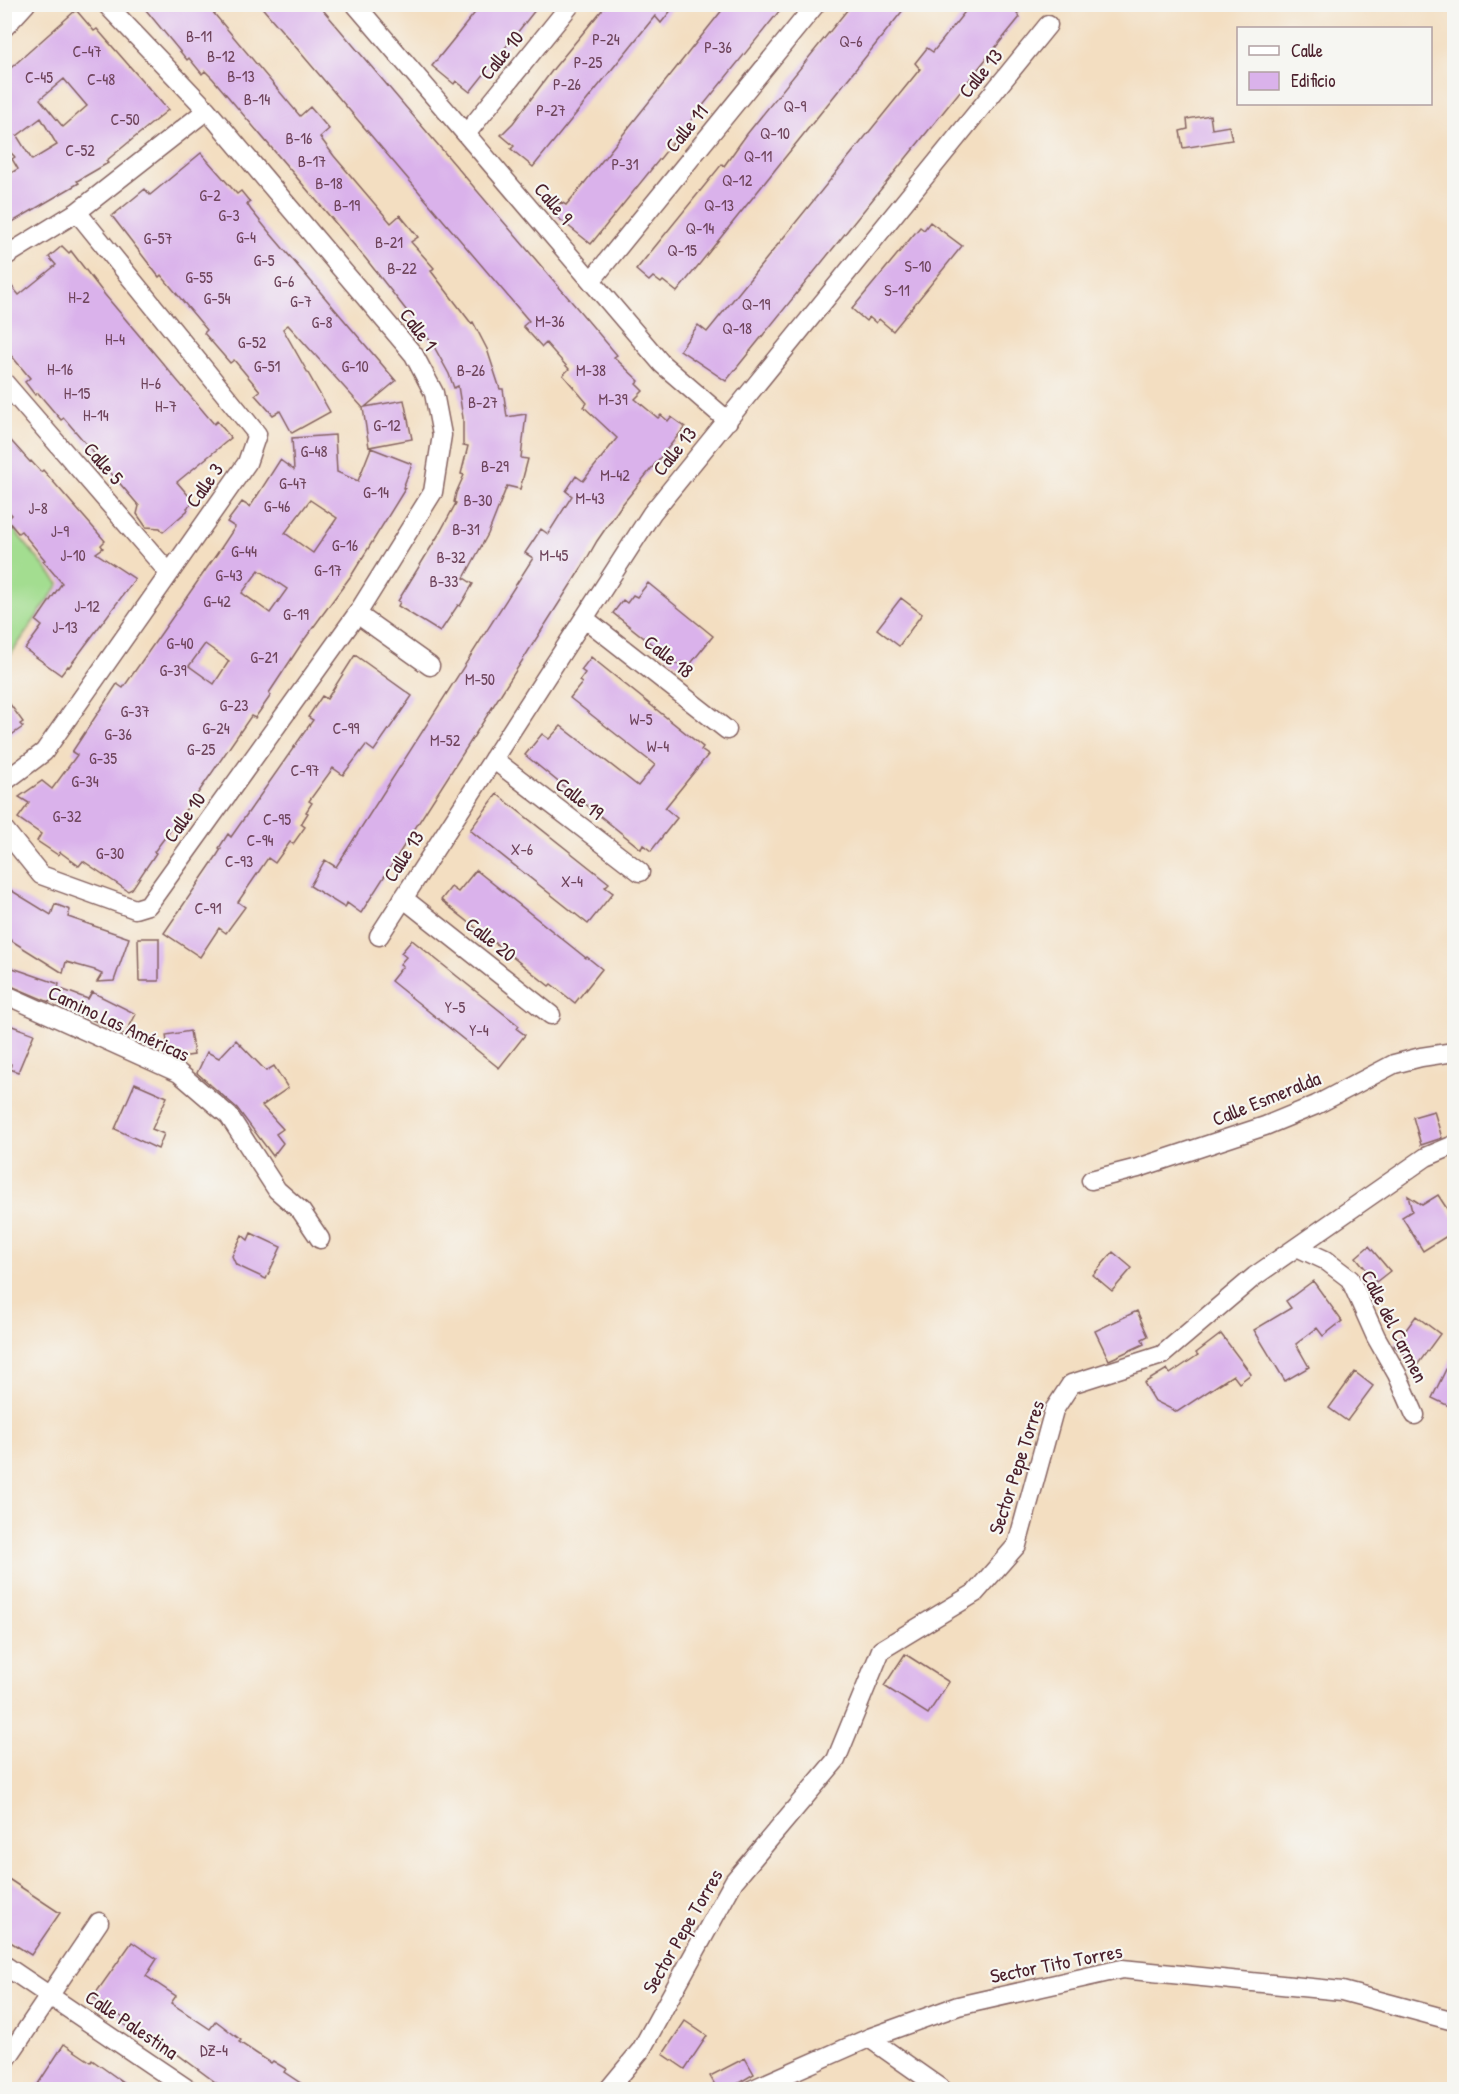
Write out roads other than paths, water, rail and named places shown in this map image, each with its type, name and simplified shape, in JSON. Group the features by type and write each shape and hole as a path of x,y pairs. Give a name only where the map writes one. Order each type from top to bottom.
{"street":[{"path":"4,28 26,4"},
{"name":"Calle 1","path":"106,4 207,110 414,355 434,393 442,435 433,492 357,614"},
{"name":"Calle 9","path":"356,4 662,364 728,421"},
{"name":"Calle 10","path":"466,134 571,4"},
{"name":"Calle 11","path":"591,281 816,4"},
{"name":"Calle 13","path":"379,936 652,513 1048,25"},
{"path":"4,257 77,212 207,110"},
{"name":"Calle 3","path":"4,782 44,752 247,463 257,434 77,212"},
{"name":"Calle 5","path":"4,382 169,573"},
{"path":"357,614 430,666"},
{"name":"Calle 10","path":"4,829 41,875 135,909 148,905 357,614"},
{"name":"Calle 18","path":"584,618 727,730"},
{"name":"Calle 19","path":"493,759 640,872"},
{"name":"Calle 20","path":"403,898 551,1015"},
{"name":"Camino Las Américas","path":"4,994 179,1073 229,1116 277,1190 301,1211 320,1239"},
{"name":"Calle Esmeralda","path":"1091,1180 1138,1168 1265,1126 1316,1105 1394,1064 1455,1052"},
{"name":"Sector Pepe Torres","path":"608,2090 641,2050 734,1881 836,1760 881,1650 975,1593 1017,1545 1054,1410 1071,1384 1162,1354 1256,1276 1297,1246 1426,1157 1455,1145"},
{"name":"Calle del Carmen","path":"1297,1246 1325,1260 1350,1278 1376,1337 1397,1374 1415,1415"},
{"path":"4,2064 99,1922"},
{"name":"Calle Palestina","path":"4,1965 189,2090"},
{"name":"Sector Tito Torres","path":"751,2090 869,2038 958,2006 1122,1969 1342,1991 1435,2018 1455,2021"},
{"path":"1435,2018 1455,2006"},
{"path":"869,2038 943,2090"}]}
